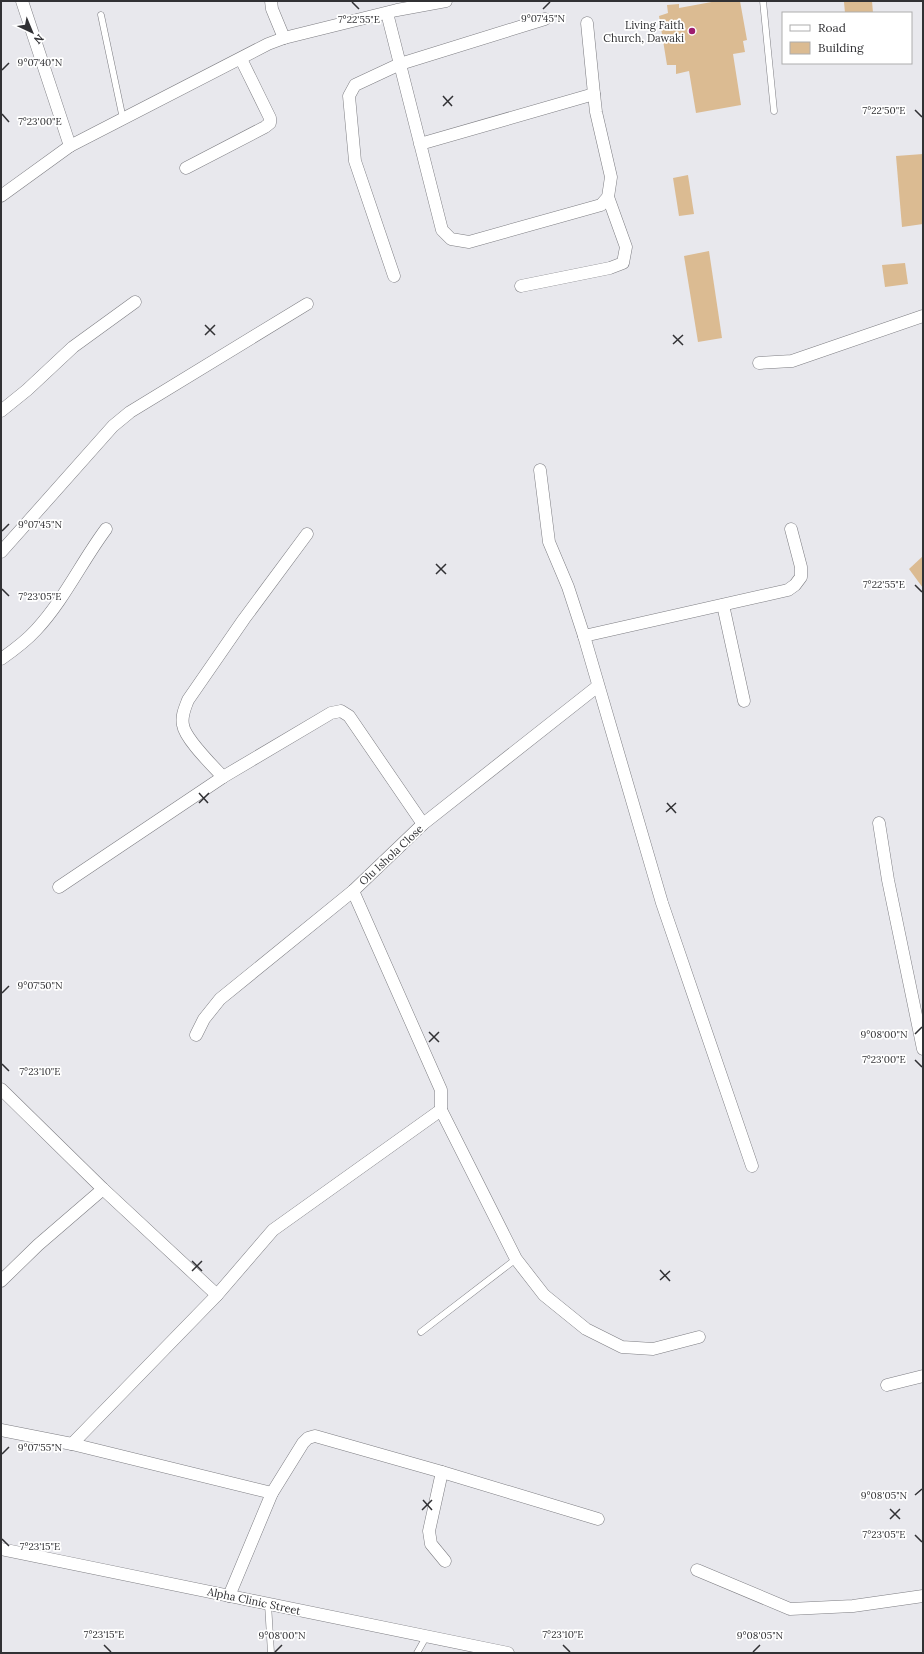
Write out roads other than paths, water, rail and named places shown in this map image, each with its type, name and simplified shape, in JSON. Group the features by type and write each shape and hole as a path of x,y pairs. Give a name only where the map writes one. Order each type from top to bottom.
{"street":[{"path":"22,1 70,146"},
{"path":"271,1 272,9 284,38"},
{"path":"1,196 70,146 241,58 284,38 387,13 446,1"},
{"path":"387,13 442,230 451,239 469,242 601,205 608,197"},
{"path":"394,276 355,161 349,96 355,85 400,64 545,19"},
{"path":"520,286 610,268 623,263 626,247 608,197 611,177 596,112 587,24"},
{"path":"186,168 270,123 270,118 241,58"},
{"path":"420,144 594,94"},
{"path":"1,412 73,347 135,302"},
{"path":"1,552 113,426 130,412 307,304"},
{"path":"759,363 792,361 923,316"},
{"path":"540,470 549,542 568,587 584,636 662,903 752,1166"},
{"path":"1,659 17,648 36,630 51,611 106,529"},
{"path":"584,636 788,590 795,585 801,577 791,529"},
{"path":"223,778 187,737 183,725 183,712 188,700 244,619 307,534"},
{"path":"722,605 744,701"},
{"name":"Olu Ishola Close","path":"196,1035 204,1019 220,998 353,891 423,824 598,686"},
{"path":"59,887 223,778 331,713 340,711 349,716 423,824"},
{"path":"879,823 891,895 923,1048"},
{"path":"353,891 441,1090 441,1110 516,1259 544,1294 586,1329 622,1347 653,1349 699,1337"},
{"path":"1,1089 103,1189 217,1295"},
{"path":"72,1444 217,1295 273,1230 441,1110"},
{"path":"1,1281 38,1245 103,1189"},
{"path":"887,1386 923,1376"},
{"path":"1,1430 72,1444 272,1494"},
{"path":"229,1596 272,1494 303,1443 308,1438 316,1436 598,1519"},
{"path":"442,1472 429,1531 431,1544 445,1561"},
{"name":"Alpha Clinic Street","path":"1,1550 508,1653"},
{"path":"696,1570 790,1609 853,1606 923,1596"}],"lane":[{"path":"763,1 774,111"},
{"path":"101,15 123,119"},
{"path":"421,1332 516,1259"},
{"path":"268,1604 271,1653"},
{"path":"417,1653 426,1636"}],"place":[{"name":"Living Faith Church, Dawaki","path":"692,31"}]}
